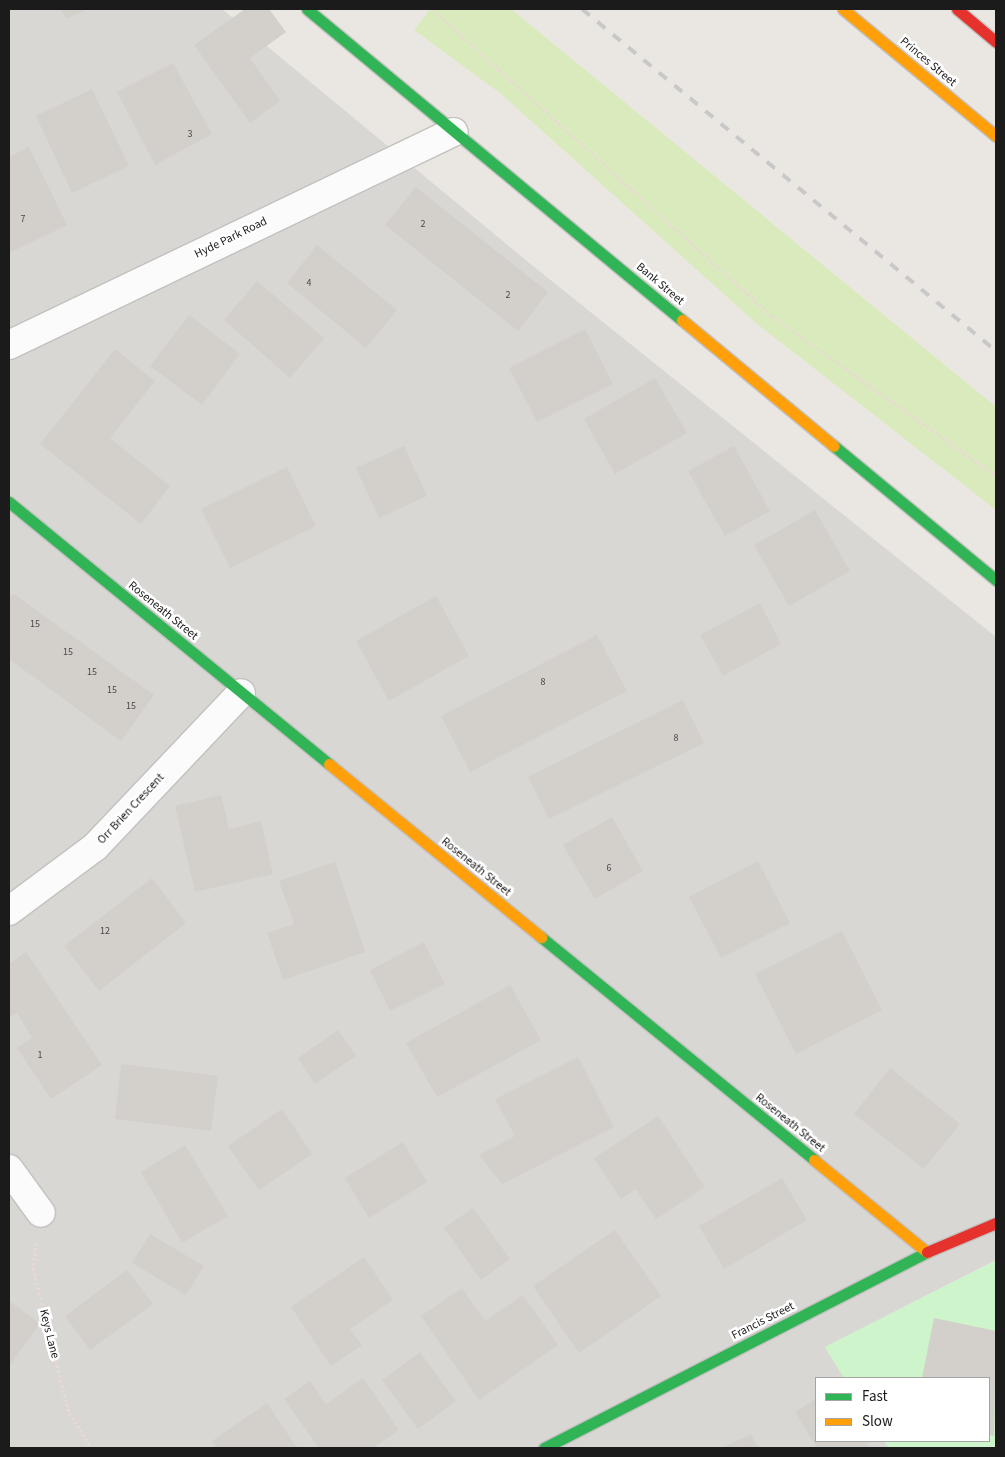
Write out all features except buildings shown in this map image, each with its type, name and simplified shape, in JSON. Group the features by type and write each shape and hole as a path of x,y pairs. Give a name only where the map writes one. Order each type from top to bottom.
{"main road":[{"name":"Bank Street","path":"307,9 996,580"},
{"name":"Princes Street","path":"842,9 996,136"},
{"path":"957,9 996,42"},
{"name":"Roseneath Street","path":"9,502 927,1252"},
{"name":"Francis Street","path":"544,1448 927,1252 996,1223"}],"street":[{"name":"Hyde Park Road","path":"9,344 454,132"},
{"name":"Orr Brien Crescent","path":"9,911 95,847 241,693"},
{"path":"9,1169 41,1213"}],"path":[{"path":"432,9 772,316 996,476"},
{"name":"Keys Lane","path":"41,1213 33,1268 70,1413 92,1448"}],"shaded area":[{"path":"9,9 222,9 528,262 996,637 996,1260 825,1347 843,1377 815,1377 815,1442 885,1442 889,1448 9,1448"}],"green space":[{"path":"430,9 511,9 996,407 996,510 756,323 500,93 414,30"},
{"path":"996,1260 996,1448 889,1448 885,1442 990,1442 990,1377 843,1377 825,1347"}],"railway":[{"path":"582,9 996,351"}],"traffic: fast":[{"path":"307,9 682,320"},
{"path":"834,446 996,580"},
{"path":"9,502 329,764"},
{"path":"541,937 814,1160"},
{"path":"544,1448 927,1252"}],"traffic: slow":[{"path":"843,9 996,136"},
{"path":"682,320 834,446"},
{"path":"329,764 541,937"},
{"path":"814,1160 927,1252"}],"traffic: jam":[{"path":"957,9 996,42"},
{"path":"927,1252 996,1223"}]}
